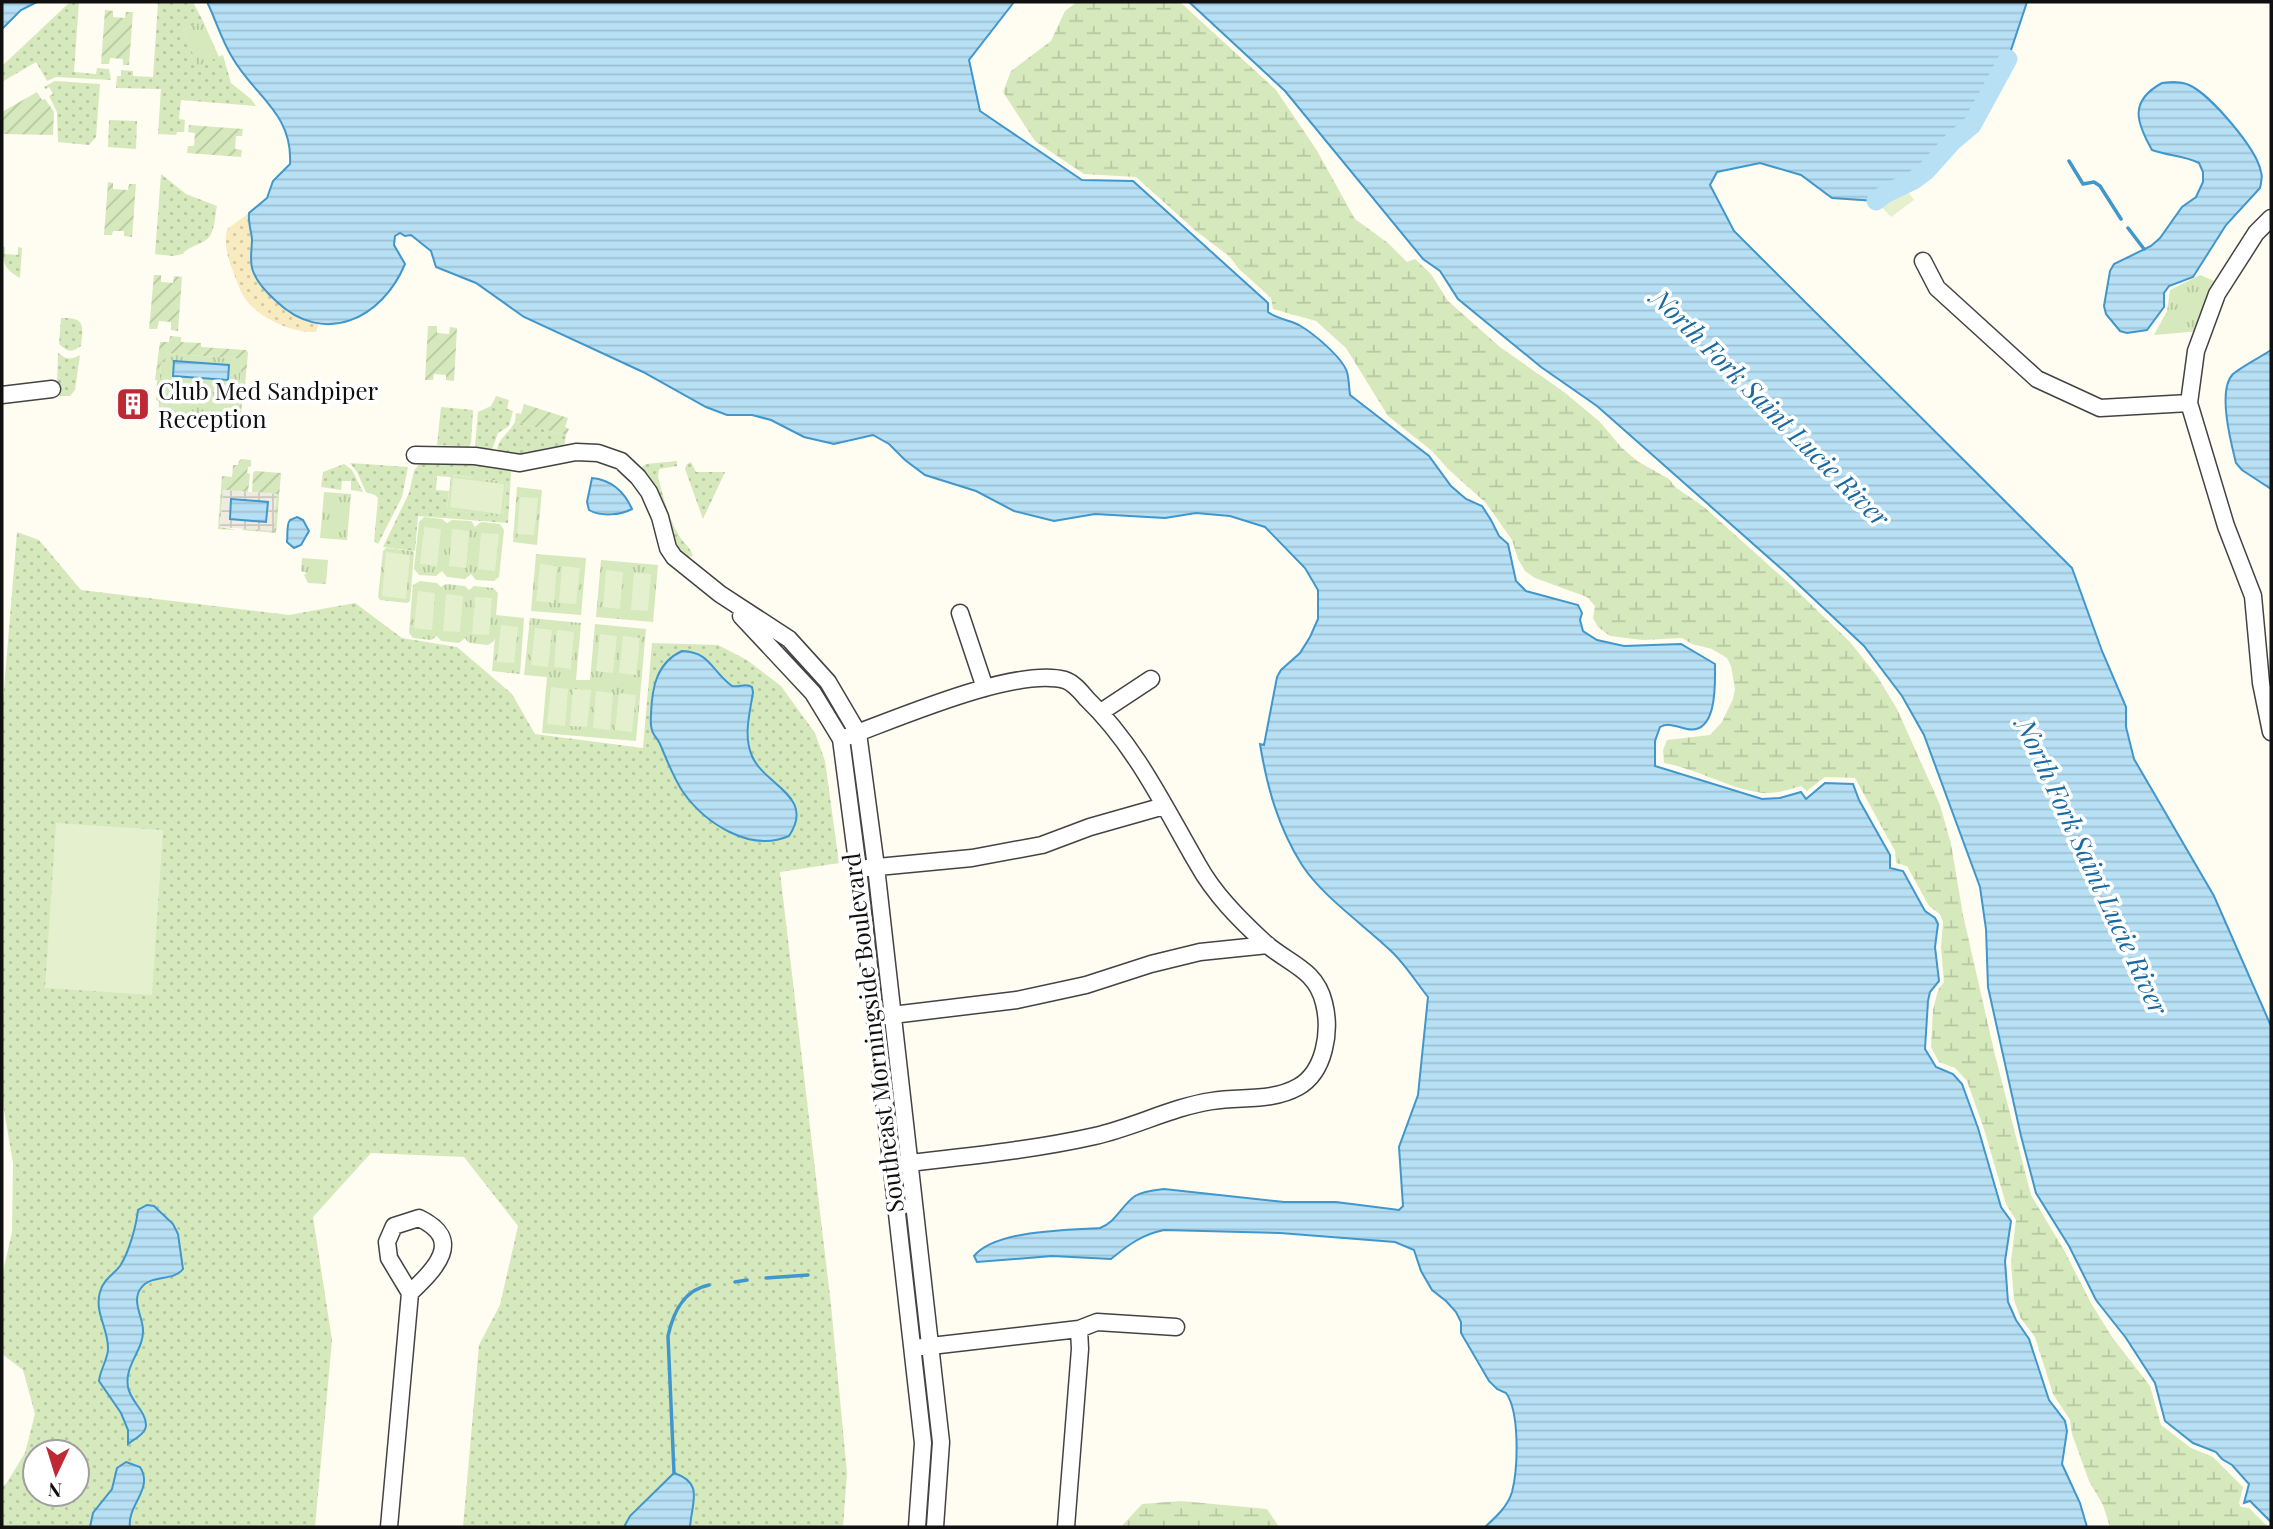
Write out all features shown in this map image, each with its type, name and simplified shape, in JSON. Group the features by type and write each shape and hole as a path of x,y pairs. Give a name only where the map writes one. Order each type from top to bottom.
{"street":[{"path":"2271,218 2256,233 2217,294 2196,351 2189,402 2226,526 2253,596 2260,683 2271,732"},
{"path":"1923,261 1937,288 2037,379 2100,408 2189,402"},
{"path":"6,398 52,390"},
{"name":"Southeast Morningside Boulevard","path":"415,455 475,456 520,463 576,452 598,453 621,461 649,492 660,517 668,548 674,557 720,594 789,639 828,682 858,733 876,867 942,1442 936,1520"},
{"name":"Southeast Morningside Boulevard","path":"720,594 813,693 841,739 923,1443 918,1520"},
{"path":"960,613 985,688"},
{"path":"841,739 985,688 1035,679 1055,678 1070,682 1101,712 1139,760 1203,874 1230,909 1268,945 1314,978 1324,1002 1328,1030 1321,1061 1301,1086 1276,1096 1212,1101 1096,1136 892,1165"},
{"path":"1101,712 1151,679"},
{"path":"858,869 972,858 1042,845 1090,827 1164,806"},
{"path":"874,1017 1017,1000 1086,985 1200,952 1268,945"},
{"path":"389,1527 410,1293 389,1258 387,1242 394,1226 419,1218 433,1224 441,1234 443,1251 438,1266 410,1293"},
{"path":"912,1348 1079,1329 1097,1322 1176,1327"},
{"path":"1066,1527 1080,1349 1079,1329"},
{"path":"918,1520 936,1520"}],"green space":[{"path":"70,2 79,2 74,72 96,74 97,68 109,69 111,80 56,77 47,81 36,62 2,82 2,66"},
{"path":"142,2 193,2 203,21 183,30 198,65 223,55 231,83 256,106 181,100 179,119 185,120 184,132 177,132 176,135 158,134 161,89 116,88 117,76 121,76 121,70 133,71 133,76 153,77 158,3"},
{"path":"1077,2 1180,2 1276,90 1316,149 1355,219 1388,243 1407,262 1415,259 1431,274 1448,301 1500,347 1564,392 1600,422 1637,461 1669,479 1675,487 1704,507 1850,642 1877,676 1897,709 1940,805 1951,844 1963,915 1995,1055 2031,1195 2112,1337 2150,1386 2161,1425 2191,1448 2213,1457 2243,1487 2239,1503 2241,1507 2249,1508 2268,1527 2110,1527 2103,1505 2089,1481 2072,1434 2070,1420 2053,1394 2035,1337 2020,1317 2014,1300 2011,1261 2016,1220 2006,1204 1967,1081 1955,1068 1939,1062 1931,1047 1933,1010 1938,990 1944,982 1941,947 1943,922 1940,914 1929,906 1907,866 1896,863 1895,851 1855,778 1825,777 1807,791 1801,786 1763,793 1664,763 1663,750 1667,740 1710,735 1722,722 1735,689 1727,658 1712,649 1692,644 1682,638 1643,640 1610,636 1598,627 1593,618 1595,606 1587,597 1535,578 1525,571 1512,540 1486,503 1432,451 1388,416 1346,348 1316,321 1273,309 1271,298 1239,269 1230,257 1196,231 1136,177 1084,174 1035,141 1003,92 1011,71 1051,41 1065,11"},
{"path":"105,10 113,11 113,17 125,18 126,12 133,12 129,65 123,65 123,59 110,58 109,64 101,64"},
{"path":"203,21 219,57 198,66 183,30"},
{"path":"55,81 100,84 96,137 89,145 58,142 57,112 49,96 53,94 49,87 44,87"},
{"path":"37,92 54,112 53,135 3,134 2,112"},
{"path":"109,120 137,121 136,149 108,147"},
{"path":"189,125 243,129 242,136 236,136 235,149 242,150 241,157 187,153 188,146 194,146 195,133 188,132"},
{"path":"161,174 186,194 217,206 209,238 183,254 155,254"},
{"path":"108,182 113,183 113,189 128,190 129,184 136,184 132,237 124,236 124,231 113,231 112,235 104,235"},
{"path":"1905,187 1914,200 1891,217 1879,204"},
{"path":"2,246 5,247 5,254 18,255 18,247 22,248 20,278 5,265"},
{"path":"154,275 161,275 161,282 173,283 174,276 182,277 178,331 171,330 171,322 159,321 157,329 149,329"},
{"path":"2200,275 2219,283 2200,331 2154,335 2167,311 2170,290"},
{"path":"61,318 75,319 81,324 81,346 75,350 67,350 59,344"},
{"path":"428,326 437,326 437,333 449,334 450,327 457,328 454,381 446,380 446,375 434,374 433,380 425,380"},
{"path":"170,336 181,337 181,342 201,343 201,347 248,352 241,418 238,422 200,419 201,416 237,418 242,359 166,353 165,362 161,362 158,398 163,398 162,413 196,415 196,419 158,417 159,401 156,400 155,380 160,342 169,342"},
{"path":"58,353 69,358 80,355 75,390 70,396 60,396 57,388"},
{"path":"166,353 242,359 237,419 162,413 163,399 158,398 161,362"},
{"path":"496,396 509,400 507,409 513,411 509,426 498,433 492,450 476,448 478,412 491,406"},
{"path":"524,404 568,418 565,427 569,429 566,435 515,422 516,413 521,414"},
{"path":"441,407 473,410 469,447 437,445"},
{"path":"515,422 566,435 564,448 518,455 500,453 497,448"},
{"path":"242,459 251,460 247,473 250,474 248,492 223,490 220,527 237,530 218,529 222,476 232,477 233,465 238,465"},
{"path":"422,460 467,461 507,468 511,472 508,523 418,516 415,551 383,547 409,493 414,471","holes":["452,475 507,482 503,516 447,510 449,491 436,490 437,476"]},
{"path":"677,461 677,466 659,469 658,477 674,526 693,556 688,557 678,552 642,474 642,467 646,464"},
{"path":"691,462 696,472 725,472 703,519 685,469"},
{"path":"350,463 408,467 402,497 378,544 374,541 378,498 366,492"},
{"path":"344,464 352,470 363,492 351,490 351,481 342,481 341,490 321,487 323,472"},
{"path":"255,471 281,473 276,533 242,530 277,494 252,492"},
{"path":"451,475 474,478 475,475 482,476 483,479 507,482 503,517 447,510"},
{"path":"453,478 504,484 501,514 450,507"},
{"path":"517,487 542,490 537,545 513,542"},
{"path":"324,492 351,494 347,540 320,538"},
{"path":"520,497 538,498 534,535 517,534"},
{"path":"424,517 442,519 447,523 452,520 471,521 475,527 481,522 500,524 504,530 499,577 494,581 476,580 471,574 465,579 447,577 442,571 436,576 419,575 414,569 419,522"},
{"path":"424,527 441,529 437,566 420,564"},
{"path":"452,529 469,531 466,568 449,566"},
{"path":"17,532 39,540 81,590 289,615 355,603 402,638 457,647 512,694 535,734 643,748 652,643 718,645 747,660 781,686 815,733 825,761 839,863 780,872 831,1305 847,1473 843,1527 463,1527 479,1345 500,1305 518,1226 464,1157 371,1153 313,1217 332,1340 315,1527 2,1527 2,1486 21,1460 21,1508 91,1508 91,1438 29,1438 35,1414 23,1370 2,1354 2,1277 12,1232 13,1163 2,1098 2,714"},
{"path":"481,533 499,534 495,571 478,569"},
{"path":"386,548 414,553 410,601 407,603 380,600 378,597 383,551"},
{"path":"386,552 410,555 406,599 382,596"},
{"path":"536,554 586,558 581,615 531,611"},
{"path":"302,558 328,560 326,584 308,583 304,575 307,573 301,571"},
{"path":"601,560 658,565 653,622 596,617"},
{"path":"540,564 557,566 554,603 536,601"},
{"path":"562,566 580,568 576,604 559,603"},
{"path":"606,570 623,572 620,609 603,607"},
{"path":"634,573 651,574 648,611 631,610"},
{"path":"420,581 437,583 441,587 446,584 465,586 469,590 474,586 493,588 498,593 496,615 524,618 520,674 492,671 495,637 488,645 469,643 465,638 459,643 441,641 437,636 431,640 413,638 409,633 413,585"},
{"path":"418,591 435,593 432,630 414,628"},
{"path":"446,594 463,596 460,632 443,631"},
{"path":"475,597 492,598 489,635 472,634"},
{"path":"530,618 581,623 576,680 590,680 595,624 646,629 636,741 542,733 547,677 524,675"},
{"path":"501,625 518,627 514,663 497,662"},
{"path":"535,628 552,630 548,667 531,665"},
{"path":"557,630 574,632 571,669 554,667"},
{"path":"600,634 617,636 613,673 596,671"},
{"path":"623,636 640,638 636,675 619,673"},
{"path":"551,687 568,689 565,726 547,724"},
{"path":"573,689 591,690 587,727 570,726"},
{"path":"596,691 613,693 610,730 593,728"},
{"path":"619,693 636,695 632,732 615,730"},
{"path":"56,823 163,830 152,995 45,988"},
{"path":"1181,1501 1267,1509 1279,1527 1121,1527 1142,1504"}],"sand":[{"path":"249,213 253,271 264,289 298,317 319,323 316,332 297,330 269,319 253,308 242,294 228,255 226,235 227,229"}],"shaded area":[{"path":"223,490 277,494 274,531 220,527"}],"water":[{"path":"2,2 37,2 21,10 2,29"},
{"path":"207,2 1014,2 969,60 980,111 1082,180 1133,181 1268,303 1268,312 1299,325 1326,346 1347,372 1350,395 1429,456 1451,486 1466,499 1482,506 1499,536 1508,544 1516,581 1526,591 1578,605 1582,613 1580,620 1583,631 1597,640 1624,646 1681,644 1715,664 1713,706 1709,716 1697,729 1670,725 1660,727 1655,741 1655,766 1762,799 1780,798 1801,792 1806,799 1825,783 1853,784 1890,855 1890,868 1903,871 1925,911 1935,918 1938,924 1935,947 1939,981 1930,992 1928,1001 1925,1049 1936,1067 1953,1074 1962,1084 2001,1207 2011,1221 2005,1261 2008,1302 2029,1339 2049,1400 2065,1421 2067,1431 2062,1464 2080,1503 2087,1527 1485,1527 1505,1507 1512,1492 1516,1470 1514,1413 1506,1393 1489,1381 1461,1333 1461,1322 1456,1312 1432,1290 1421,1271 1414,1250 1395,1242 1280,1233 1164,1230 1136,1241 1111,1259 1052,1256 977,1262 974,1256 984,1247 1015,1236 1100,1228 1110,1222 1135,1196 1164,1189 1284,1202 1336,1202 1399,1210 1403,1206 1399,1147 1418,1095 1428,997 1396,956 1332,899 1302,865 1286,836 1275,806 1260,744 1264,745 1277,677 1300,653 1318,619 1318,590 1305,568 1265,527 1230,516 1196,513 1165,518 1095,514 1054,521 1014,511 976,491 925,475 889,444 873,435 834,444 804,437 771,420 752,415 727,415 706,407 643,372 524,317 476,283 436,267 431,251 411,235 400,233 395,236 394,245 405,264 395,283 367,312 332,324 313,322 294,315 269,295 260,284 251,263 249,213 267,198 273,181 290,164 285,131 279,118 232,57"},
{"name":"North Fork Saint Lucie River","path":"1189,2 2027,2 2008,59 1972,125 1914,180 1886,193 1876,201 1832,198 1801,175 1760,163 1717,172 1710,185 1734,231 2072,568 2126,707 2126,727 2134,759 2214,896 2271,1026 2271,1522 2250,1501 2244,1503 2249,1484 2232,1465 2216,1452 2193,1443 2165,1421 2155,1383 2126,1338 2096,1300 2069,1246 2036,1193 1988,987 1986,929 1980,887 1924,735 1902,696 1864,646 1785,572 1597,406 1541,367 1458,299 1440,271 1423,259 1285,91"},
{"path":"2162,83 2186,84 2209,99 2251,150 2258,162 2262,180 2260,188 2226,225 2193,277 2169,286 2164,293 2164,307 2147,330 2127,333 2120,331 2106,314 2104,306 2110,271 2114,264 2151,246 2160,238 2182,207 2196,197 2203,182 2199,163 2152,150 2142,130 2139,121 2140,105 2151,90"},
{"path":"2271,350 2271,489 2236,463 2229,430 2226,392 2233,374"},
{"path":"174,361 229,365 228,380 173,376"},
{"path":"592,478 606,481 616,488 632,509 611,514 599,514 589,510 587,502"},
{"path":"231,499 268,502 266,522 230,519"},
{"path":"297,517 303,520 309,531 301,545 294,548 287,542 288,527 290,520"},
{"path":"682,651 692,652 705,659 732,686 752,687 749,748 758,766 792,801 796,822 789,836 759,841 730,832 703,814 679,786 653,732 651,720 657,677 666,662"},
{"path":"147,1205 154,1206 173,1224 178,1234 183,1269 174,1275 150,1281 138,1293 142,1337 129,1372 128,1387 146,1425 142,1434 128,1444 128,1430 121,1413 99,1381 108,1342 99,1300 103,1284 120,1266 126,1254 138,1210"},
{"path":"126,1462 140,1467 144,1483 132,1511 130,1527 90,1527 93,1513 112,1489 117,1468"},
{"path":"674,1473 683,1477 693,1488 690,1527 624,1527 630,1516"}],"waterway":[{"path":"1876,201 1926,171 1953,141 1972,125 2008,59"},
{"path":"2069,161 2083,184 2094,182 2100,186 2121,219"},
{"path":"2128,228 2144,249"},
{"path":"766,1278 808,1275"},
{"path":"735,1282 747,1280"},
{"path":"674,1473 668,1336 673,1319 686,1297 709,1285"}],"place":[{"name":"Club Med Sandpiper Reception","path":"133,404"}]}
